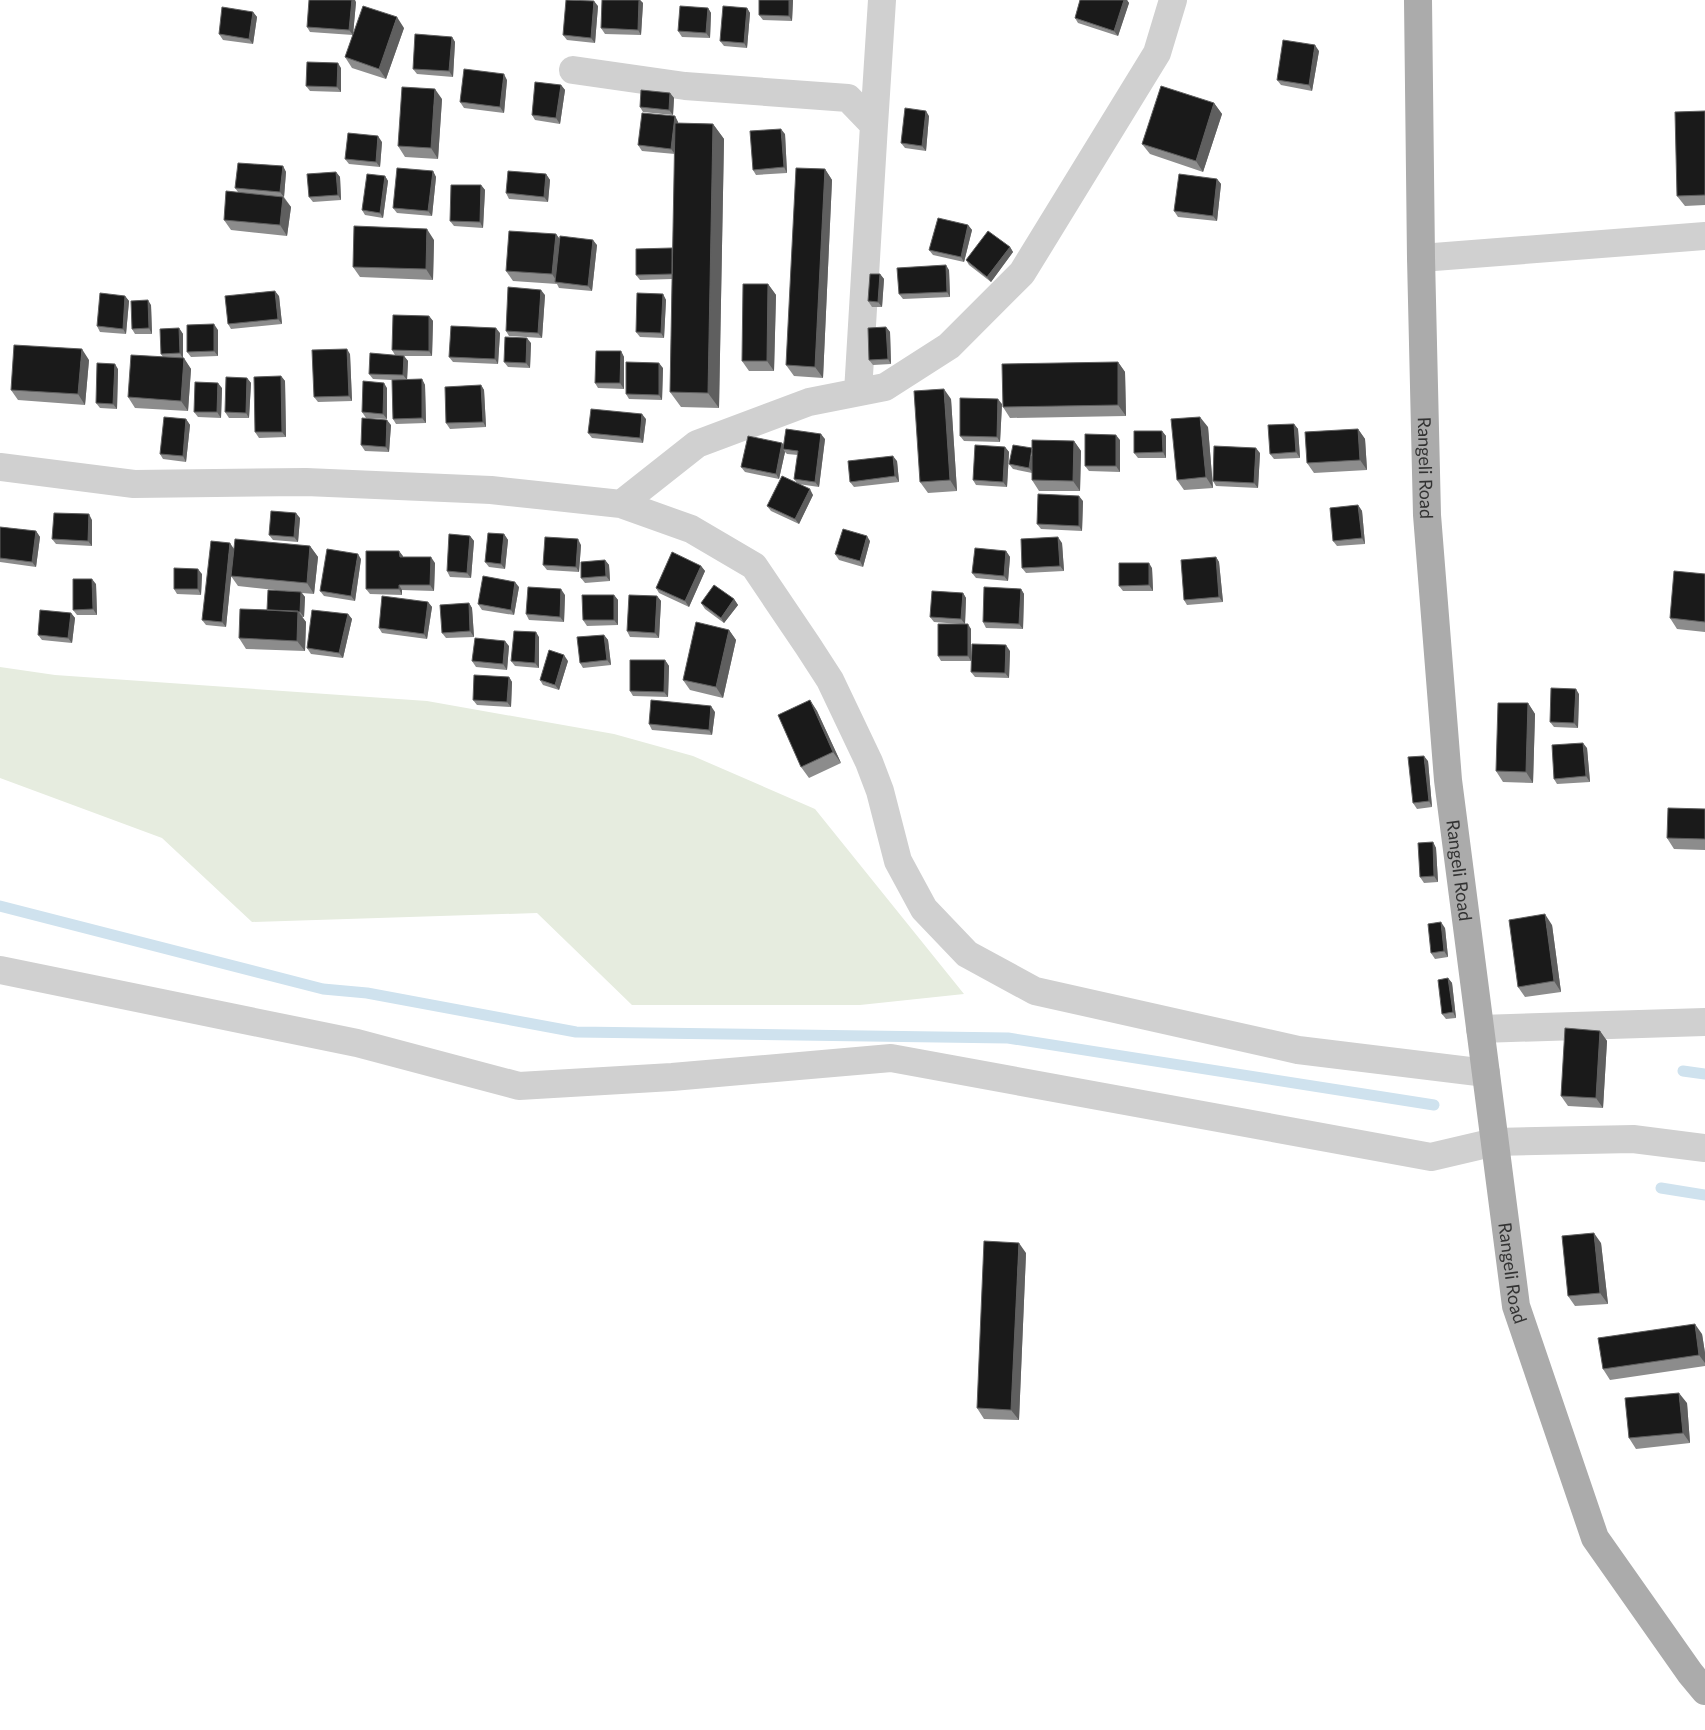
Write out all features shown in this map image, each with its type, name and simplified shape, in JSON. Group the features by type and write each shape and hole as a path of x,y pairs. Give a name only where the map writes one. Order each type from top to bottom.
{"main road":[{"name":"Rangeli Road","path":"1418,0 1421,258 1427,515 1448,780 1516,1306 1595,1538 1690,1673 1705,1691"}],"street":[{"path":"858,392 882,0"},
{"path":"621,504 697,444 809,402 885,387 949,346 1022,273 1157,54 1173,0"},
{"path":"573,70 685,86 848,98 874,125"},
{"path":"1421,258 1705,236"},
{"path":"0,467 134,484 306,482 491,490 621,504 691,529 754,566 808,646 830,680 852,724 880,791 898,861 924,909 967,954 1034,991 1298,1050 1486,1073"},
{"path":"0,970 356,1043 519,1086 672,1077 892,1058 1431,1158 1495,1142 1632,1139 1705,1148"},
{"path":"1480,1029 1705,1022"}],"shaded area":[{"path":"0,667 55,675 427,701 614,734 693,756 815,809 964,994 860,1005 632,1005 537,913 252,922 162,838 0,778"}],"building":[{"path":"309,0 352,0 349,30 307,27"},
{"path":"566,0 594,1 591,38 563,35"},
{"path":"602,0 639,0 638,30 601,28"},
{"path":"759,0 789,0 789,16 759,15"},
{"path":"1080,0 1124,0 1114,31 1075,18"},
{"path":"363,6 397,17 379,69 345,57"},
{"path":"680,6 708,8 706,33 678,31"},
{"path":"723,6 747,8 744,43 720,41"},
{"path":"222,7 253,12 249,39 219,34"},
{"path":"415,34 452,37 449,71 413,69"},
{"path":"1283,40 1315,45 1309,85 1277,80"},
{"path":"307,62 338,63 337,87 306,86"},
{"path":"464,69 504,74 500,107 460,102"},
{"path":"535,82 561,85 556,118 532,115"},
{"path":"1161,86 1214,103 1196,161 1142,144"},
{"path":"402,87 435,89 431,148 398,146"},
{"path":"641,90 670,93 669,110 640,107"},
{"path":"905,108 926,111 922,146 901,143"},
{"path":"1705,111 1705,195 1677,196 1675,112"},
{"path":"642,113 675,116 671,149 638,145"},
{"path":"675,123 713,124 708,393 670,392"},
{"path":"781,129 784,167 753,170 750,131"},
{"path":"348,133 378,136 376,162 345,159"},
{"path":"238,163 283,166 280,192 235,188"},
{"path":"397,168 433,171 428,211 393,208"},
{"path":"796,168 825,169 815,367 786,365"},
{"path":"508,171 546,174 544,197 506,193"},
{"path":"336,172 338,195 309,197 307,174"},
{"path":"367,174 385,176 380,213 362,210"},
{"path":"1179,174 1217,179 1213,216 1174,211"},
{"path":"451,185 481,185 480,222 450,221"},
{"path":"226,191 283,197 280,225 224,220"},
{"path":"938,218 968,225 961,257 929,250"},
{"path":"354,226 427,229 426,269 353,267"},
{"path":"509,231 556,234 552,274 506,271"},
{"path":"988,231 1010,247 987,277 966,260"},
{"path":"560,236 593,240 588,286 555,282"},
{"path":"672,248 672,274 636,275 636,249"},
{"path":"946,265 947,292 899,294 897,268"},
{"path":"870,274 880,274 878,302 868,301"},
{"path":"743,284 768,284 767,361 742,361"},
{"path":"508,287 541,290 538,333 506,331"},
{"path":"275,291 278,319 228,324 225,296"},
{"path":"100,293 125,296 123,329 97,326"},
{"path":"637,293 663,294 661,333 636,332"},
{"path":"148,300 149,328 132,329 131,301"},
{"path":"393,315 429,316 429,351 392,350"},
{"path":"214,324 214,351 187,352 187,325"},
{"path":"451,326 496,328 495,359 449,357"},
{"path":"886,327 888,359 869,360 868,328"},
{"path":"179,328 180,353 161,354 160,329"},
{"path":"505,337 527,338 526,363 504,362"},
{"path":"14,345 82,349 78,394 11,390"},
{"path":"347,349 349,396 314,397 312,350"},
{"path":"596,351 621,351 620,383 595,383"},
{"path":"370,353 404,356 403,375 369,374"},
{"path":"131,355 184,358 181,401 128,397"},
{"path":"626,362 659,363 659,395 626,394"},
{"path":"1118,362 1118,405 1003,407 1002,364"},
{"path":"97,363 115,364 113,404 96,403"},
{"path":"281,376 282,432 255,432 254,377"},
{"path":"226,377 247,378 246,413 225,412"},
{"path":"422,379 422,418 393,419 392,380"},
{"path":"363,381 384,383 383,414 362,412"},
{"path":"195,382 218,383 217,412 194,412"},
{"path":"481,385 483,422 446,423 445,387"},
{"path":"944,389 950,480 920,482 914,391"},
{"path":"960,398 998,399 997,437 960,436"},
{"path":"591,409 642,414 640,438 588,433"},
{"path":"164,417 186,419 183,456 160,454"},
{"path":"1200,417 1206,477 1177,480 1171,419"},
{"path":"362,418 387,420 386,447 361,445"},
{"path":"1294,424 1296,452 1270,454 1268,425"},
{"path":"786,429 821,434 815,482 794,479 798,451 783,449"},
{"path":"1358,429 1360,460 1307,463 1305,432"},
{"path":"1134,431 1162,431 1163,452 1134,453"},
{"path":"1085,434 1116,435 1116,466 1085,466"},
{"path":"748,436 782,443 776,474 741,467"},
{"path":"1032,440 1074,441 1073,481 1032,480"},
{"path":"975,445 1005,447 1003,482 973,480"},
{"path":"1013,445 1032,448 1029,468 1009,464"},
{"path":"1214,446 1256,448 1254,483 1213,481"},
{"path":"893,456 895,476 850,482 848,461"},
{"path":"782,476 810,489 795,519 767,506"},
{"path":"1038,494 1079,496 1079,526 1037,524"},
{"path":"1358,505 1362,538 1333,541 1330,508"},
{"path":"271,511 296,513 294,537 269,535"},
{"path":"54,513 89,514 88,541 52,539"},
{"path":"0,527 36,531 32,562 0,558"},
{"path":"843,529 867,536 860,561 835,554"},
{"path":"488,533 504,534 501,564 485,562"},
{"path":"449,534 470,536 467,573 447,571"},
{"path":"545,537 578,539 576,567 543,565"},
{"path":"1058,537 1060,566 1022,568 1021,539"},
{"path":"235,539 310,546 307,583 231,576"},
{"path":"211,541 230,543 222,622 202,620"},
{"path":"975,548 1006,551 1004,576 972,573"},
{"path":"327,549 358,554 351,596 320,591"},
{"path":"366,551 399,551 400,557 431,557 430,585 399,585 399,589 366,589"},
{"path":"672,552 701,566 685,601 656,588"},
{"path":"1216,557 1219,597 1184,600 1181,560"},
{"path":"605,560 606,576 581,578 581,562"},
{"path":"1119,563 1149,563 1149,585 1119,586"},
{"path":"174,568 198,569 198,589 174,589"},
{"path":"1674,571 1705,574 1705,622 1670,618"},
{"path":"483,576 515,582 511,610 478,604"},
{"path":"73,579 92,579 93,609 73,610"},
{"path":"714,585 734,599 721,618 701,603"},
{"path":"528,587 561,589 560,617 526,614"},
{"path":"984,587 1021,589 1019,624 983,622"},
{"path":"268,590 301,592 300,612 267,610"},
{"path":"932,591 963,593 961,619 930,617"},
{"path":"582,595 614,595 614,620 583,620"},
{"path":"629,595 657,596 655,633 627,631"},
{"path":"382,596 428,602 424,634 379,628"},
{"path":"469,603 470,631 442,633 440,605"},
{"path":"240,609 298,611 297,641 239,638"},
{"path":"40,610 71,613 68,638 38,635"},
{"path":"312,610 348,614 339,653 307,648"},
{"path":"696,622 729,630 716,687 683,680"},
{"path":"938,624 968,624 968,656 938,656"},
{"path":"514,631 536,632 535,663 511,661"},
{"path":"604,635 607,660 580,663 577,637"},
{"path":"475,638 505,641 503,664 472,661"},
{"path":"972,644 1006,645 1005,673 971,672"},
{"path":"549,650 564,655 555,685 540,680"},
{"path":"630,660 665,660 664,692 630,691"},
{"path":"474,675 509,677 507,702 473,700"},
{"path":"1551,688 1576,689 1574,723 1550,722"},
{"path":"651,700 711,706 709,730 649,724"},
{"path":"810,700 833,752 801,767 778,715"},
{"path":"1498,703 1528,703 1526,772 1496,771"},
{"path":"1583,743 1586,776 1554,779 1552,745"},
{"path":"1424,756 1429,801 1413,803 1408,757"},
{"path":"1668,808 1705,809 1705,839 1667,838"},
{"path":"1433,842 1434,876 1420,877 1418,843"},
{"path":"1545,914 1554,981 1518,987 1509,920"},
{"path":"1441,922 1444,951 1431,953 1428,924"},
{"path":"1448,978 1453,1012 1442,1014 1438,980"},
{"path":"1565,1028 1600,1031 1596,1098 1561,1096"},
{"path":"1594,1233 1600,1293 1568,1296 1562,1236"},
{"path":"984,1241 1019,1243 1011,1410 977,1408"},
{"path":"1695,1324 1699,1355 1603,1369 1598,1338"},
{"path":"1679,1393 1683,1433 1629,1438 1625,1398"}],"waterway":[{"path":"0,906 323,989 367,993 576,1032 1008,1038 1434,1105"},
{"path":"1683,1071 1705,1074"},
{"path":"1661,1188 1705,1195"}]}
